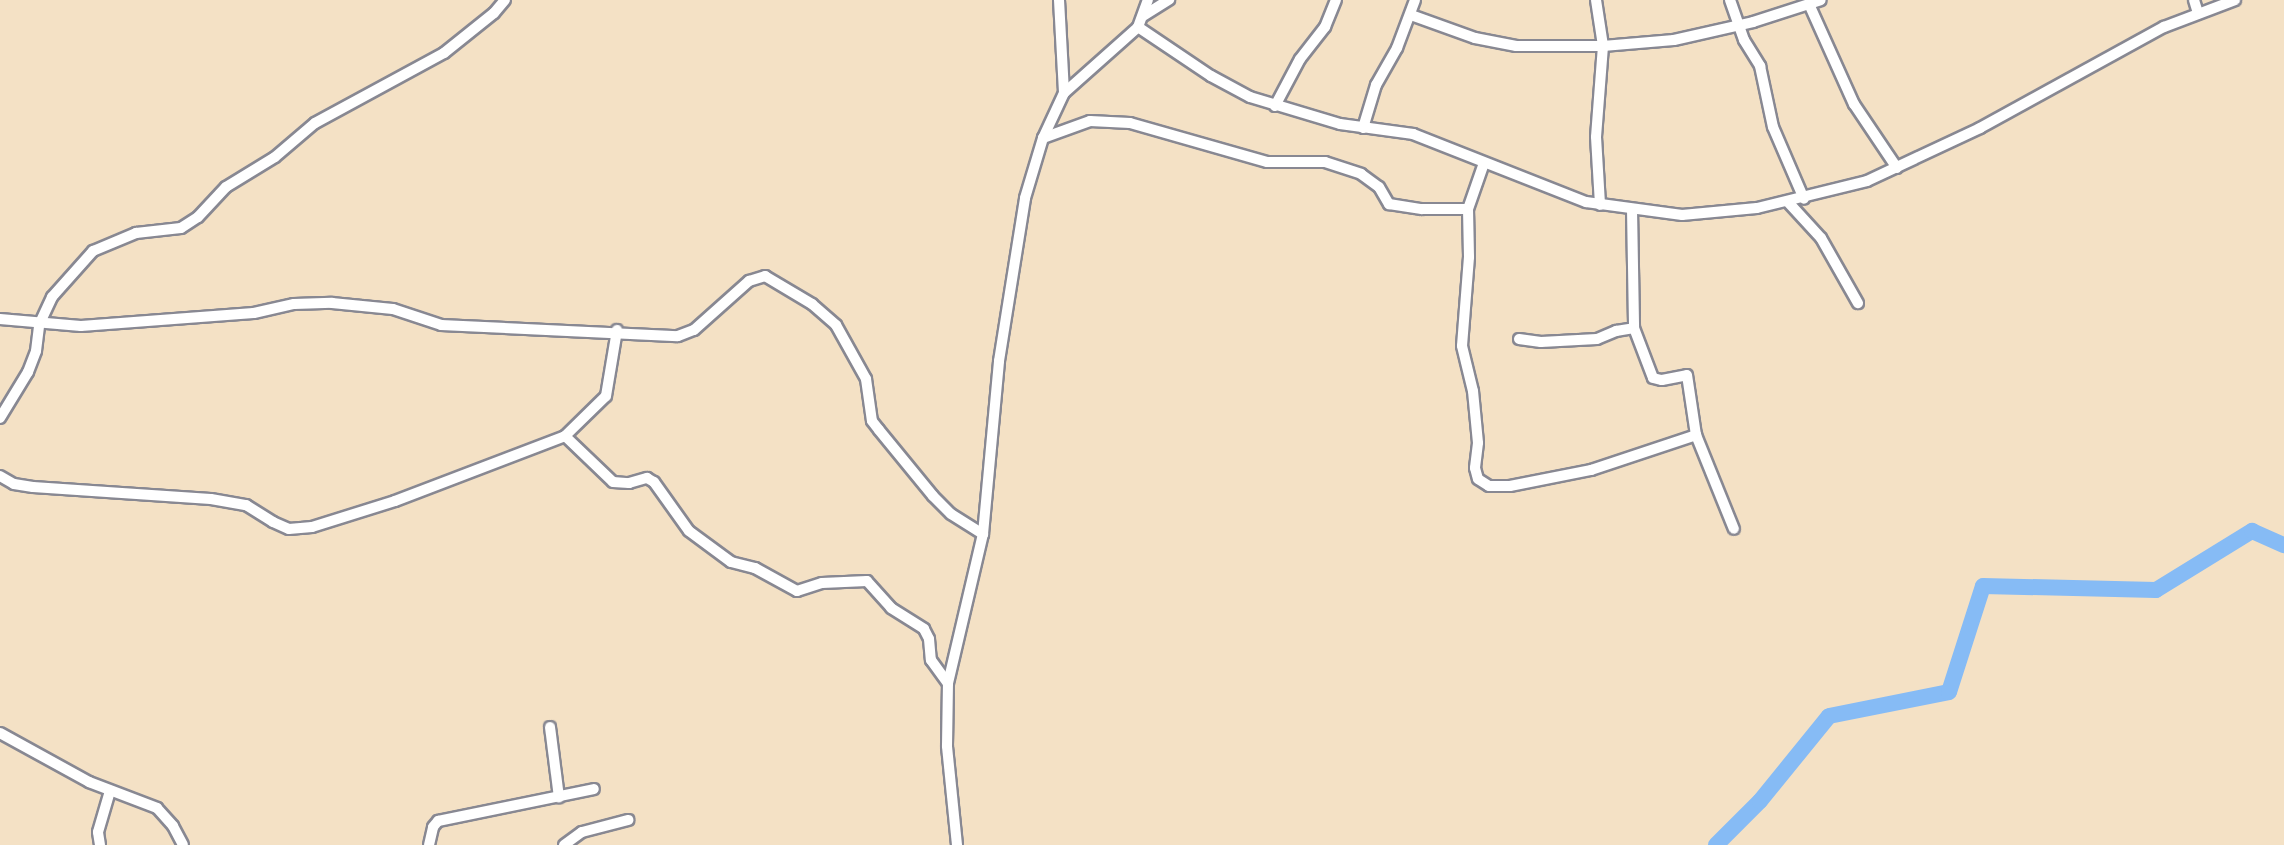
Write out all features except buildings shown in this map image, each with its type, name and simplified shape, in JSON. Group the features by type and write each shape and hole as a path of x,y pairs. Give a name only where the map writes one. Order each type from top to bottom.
{"street":[{"path":"0,418 28,372 36,351 39,325 51,297 93,251 136,233 181,228 198,217 226,187 275,157 315,123 444,53 494,13 505,0"},
{"path":"1059,0 1064,93"},
{"path":"1140,22 1148,0"},
{"path":"957,845 947,746 948,683 983,534 999,361 1025,198 1043,138 1064,93 1140,22 1168,0"},
{"path":"1275,106 1300,59 1325,27 1336,0"},
{"path":"1363,128 1376,85 1411,15 1415,0"},
{"path":"1597,0 1603,46 1596,137 1600,205"},
{"path":"1730,0 1738,25 1760,66 1773,127 1804,199"},
{"path":"1411,15 1475,38 1516,46 1603,46 1674,40 1738,25 1821,0"},
{"path":"2194,0 2198,13"},
{"path":"1140,22 1211,76 1250,97 1275,106 1363,128 1413,134 1600,205 1682,215 1788,202 1867,181 1980,128 2164,27 2235,0"},
{"path":"1809,4 1854,104 1897,168"},
{"path":"1043,138 1090,121 1129,123 1267,162 1325,162 1361,174 1379,187 1389,204 1422,209 1468,209"},
{"path":"1484,163 1468,209 1469,269 1462,345 1473,391 1478,443 1475,468 1478,479 1489,486 1510,486 1591,470 1696,435"},
{"path":"1788,202 1817,232 1858,303"},
{"path":"1632,209 1634,328 1653,378 1662,380 1687,375 1696,435 1734,530"},
{"path":"0,319 39,325 81,326 254,313 294,304 332,303 393,309 441,325 617,330 678,336 690,332 755,278 765,276 812,304 836,325 866,379 872,421 878,430 951,514 983,534"},
{"path":"1519,339 1541,342 1597,339 1610,332 1634,328"},
{"path":"0,477 15,484 33,487 211,499 246,505 289,529 312,527 395,501 565,436 606,396 617,330"},
{"path":"565,436 613,482 629,483 647,478 654,482 689,531 736,564 755,568 797,591 822,583 867,581 891,608 924,629 929,639 931,660 948,683"},
{"path":"550,727 559,797"},
{"path":"0,733 110,792 143,800 157,808 173,826 183,845"},
{"path":"429,845 433,827 438,821 594,789"},
{"path":"100,845 98,832 110,792"},
{"path":"564,845 582,832 628,820"}],"waterway":[{"path":"1716,845 1760,801 1829,716 1949,692 1983,586 2156,590 2252,531 2284,545"}]}
